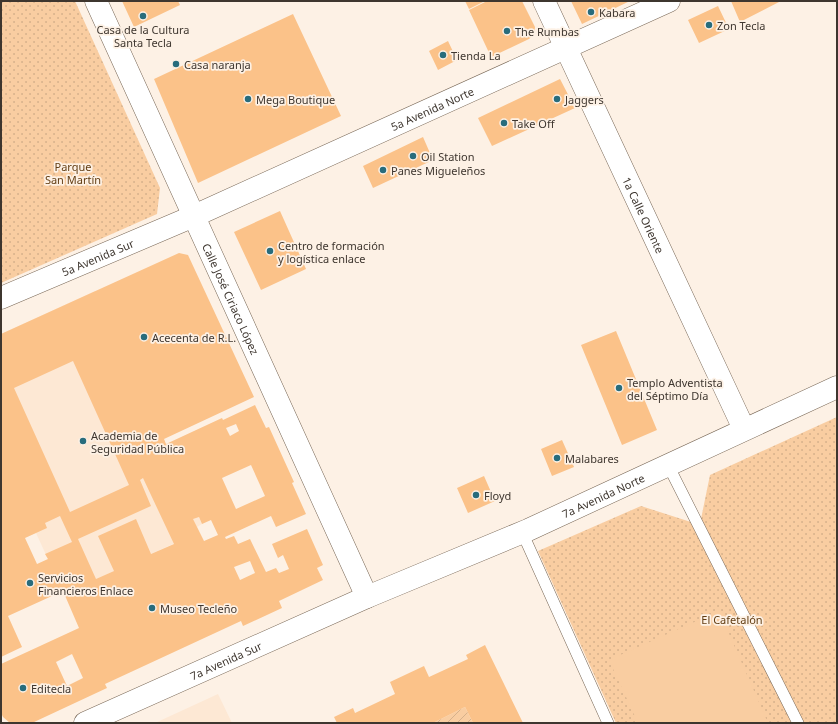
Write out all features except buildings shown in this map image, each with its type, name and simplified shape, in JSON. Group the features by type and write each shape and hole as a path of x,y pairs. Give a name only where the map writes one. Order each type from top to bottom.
{"street":[{"name":"Calle José Ciriaco López","path":"96,1 367,597"},
{"name":"1a Calle Oriente","path":"544,1 744,430"},
{"name":"5a Avenida Norte","path":"194,216 669,1"},
{"name":"5a Avenida Sur","path":"1,298 194,216"},
{"name":"7a Avenida Norte","path":"367,597 522,532 837,387"},
{"name":"7a Avenida Sur","path":"85,723 367,597"}],"lane":[{"path":"668,465 798,723"},
{"path":"522,532 608,723"}],"shaded area":[{"name":"Academia de Seguridad Pública","path":"95,291 202,524 197,527 199,532 64,594 36,533 22,539 1,334"},
{"path":"218,694 232,723 155,723"}],"green space":[{"name":"Parque San Martín","path":"1,1 75,1 160,188 157,214 1,283"},
{"name":"El Cafetalón","path":"837,417 837,723 616,723 538,551 641,506 694,523 701,519 710,475"},
{"path":"719,611 768,723 638,723 609,660"},
{"path":"465,707 473,723 433,723"}],"place":[{"name":"Kabara","path":"591,12"},
{"name":"Casa de la Cultura Santa Tecla","path":"143,16"},
{"name":"Zon Tecla","path":"709,25"},
{"name":"The Rumbas","path":"507,31"},
{"name":"Tienda La","path":"443,55"},
{"name":"Casa naranja","path":"176,64"},
{"name":"Mega Boutique","path":"248,99"},
{"name":"Jaggers","path":"557,99"},
{"name":"Take Off","path":"504,123"},
{"name":"Oil Station","path":"413,156"},
{"name":"Panes Migueleños","path":"383,170"},
{"name":"Centro de formación y logística enlace","path":"270,251"},
{"name":"Acecenta de R.L.","path":"144,337"},
{"name":"Templo Adventista del Séptimo Día","path":"619,388"},
{"name":"Academia de Seguridad Pública","path":"83,441"},
{"name":"Malabares","path":"557,458"},
{"name":"Floyd","path":"476,495"},
{"name":"Servicios Financieros Enlace","path":"30,583"},
{"name":"Museo Tecleño","path":"152,608"},
{"name":"Editecla","path":"23,688"}]}
